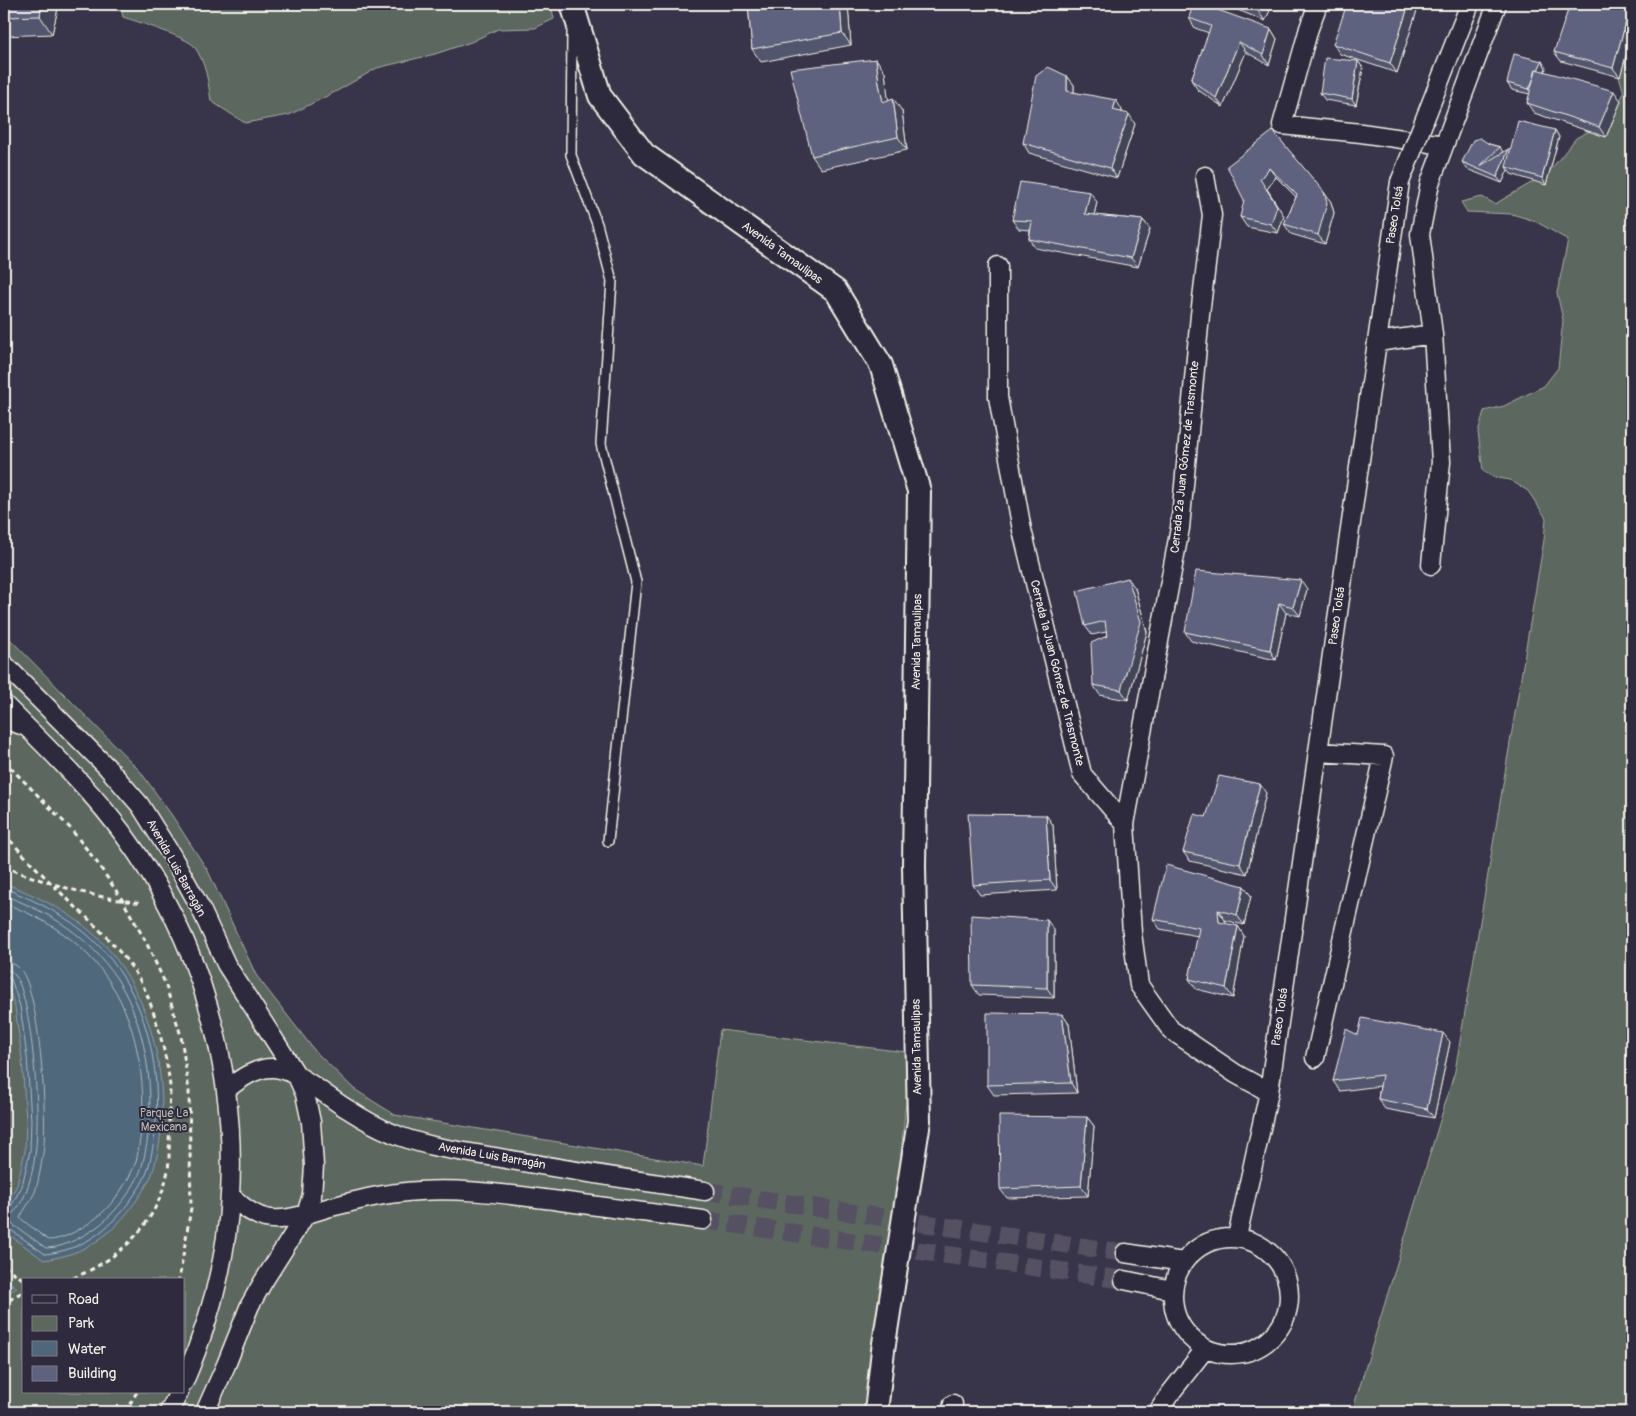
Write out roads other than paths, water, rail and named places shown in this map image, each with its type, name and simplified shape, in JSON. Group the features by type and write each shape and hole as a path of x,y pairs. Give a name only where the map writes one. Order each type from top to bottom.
{"street":[{"path":"1318,4 1309,28 1282,125 1361,133 1444,145"},
{"name":"Paseo Tolsá","path":"1238,1237 1269,1092 1400,182 1470,4"},
{"path":"1431,565 1440,462 1433,334 1420,234 1430,183 1497,4"},
{"name":"Avenida Tamaulipas","path":"572,5 600,96 644,154 836,291 882,365 919,491 914,866 918,1121 883,1350 876,1412"},
{"name":"Cerrada 2ª Juan Gómez de Trasmonte","path":"1125,824 1180,528 1200,315 1212,215 1205,176"},
{"name":"Cerrada 1ª Juan Gómez de Trasmonte","path":"998,266 998,397 1022,530 1082,774 1125,824"},
{"path":"1377,342 1433,334"},
{"name":"Avenida Luis Barragán","path":"4,664 107,767 140,805 172,856 200,907 226,964 239,987 296,1074 305,1094 311,1122 314,1166 312,1196 306,1214 250,1305 205,1412"},
{"name":"Avenida Luis Barragán","path":"4,704 101,804 147,869 184,938 207,1001 227,1089 230,1139 230,1195 226,1233 216,1286 205,1326 185,1379"},
{"path":"1315,1058 1384,756 1318,752"},
{"path":"1125,824 1132,933 1139,985 1171,1030 1236,1074 1269,1092"},
{"name":"Avenida Luis Barragán","path":"227,1089 243,1077 258,1070 274,1068 296,1074 368,1121 394,1134 426,1144 530,1164 705,1192"},
{"path":"230,1195 254,1214 276,1219 397,1193 466,1190 703,1220"},
{"path":"1238,1237 1261,1245 1280,1263 1289,1287 1287,1312 1275,1334 1255,1350 1230,1355 1205,1349 1193,1341 1180,1325 1173,1305 1172,1290 1176,1275 1183,1262 1194,1251 1207,1242 1222,1238 1238,1237"},
{"path":"1125,1252 1183,1262"},
{"path":"1124,1280 1172,1290"},
{"path":"1158,1412 1205,1349"},
{"path":"169,1412 178,1394"}],"lane":[{"path":"572,5 571,155 597,224 612,282 601,444 636,582 608,841"},
{"path":"4,724 32,733"}],"water":[{"path":"4,883 49,903 77,921 102,942 113,955 128,977 141,1002 151,1030 161,1087 162,1116 159,1144 152,1175 136,1201 117,1224 97,1241 73,1253 44,1260 4,1231 4,1208 17,1185 25,1151 26,1120 22,1058 15,1007 4,975"},
{"path":"4,1278 17,1288 9,1292 4,1299"}],"tunnel":[{"path":"705,1191 1125,1253"},
{"path":"703,1220 1124,1280"}],"park label":[{"name":"Parque La Mexicana","path":"164,1120"}]}
